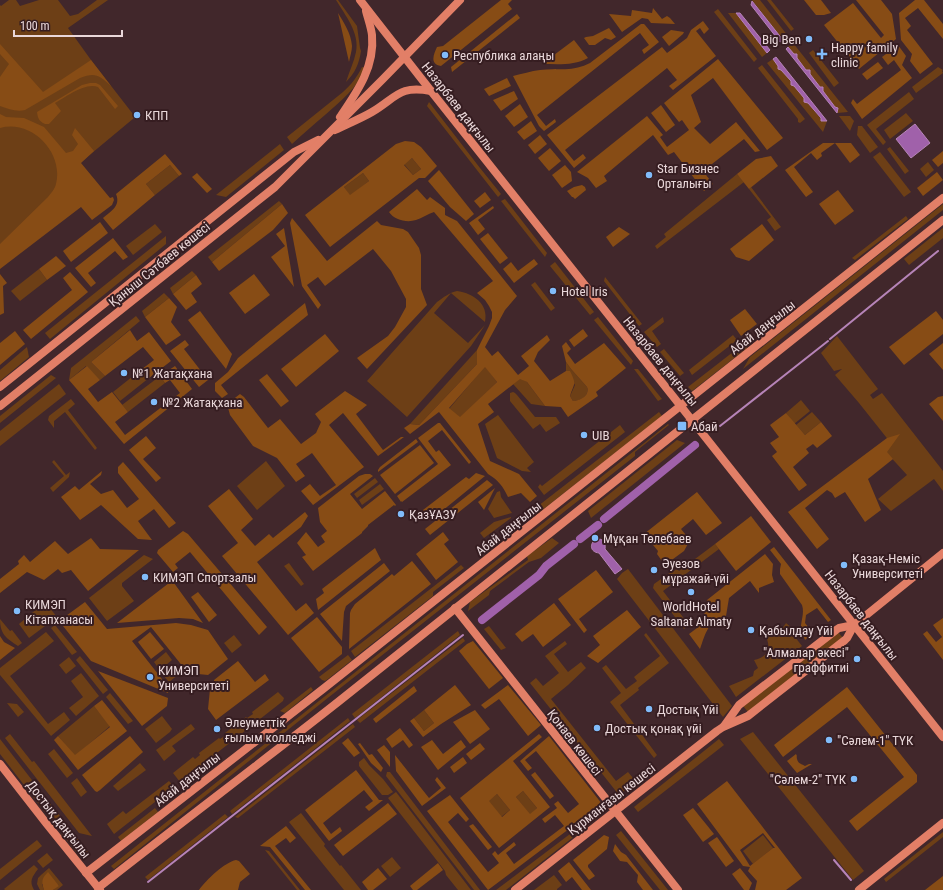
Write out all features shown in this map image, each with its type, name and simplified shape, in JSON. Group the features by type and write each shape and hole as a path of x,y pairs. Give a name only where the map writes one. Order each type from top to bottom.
{"main road":[{"name":"Қаныш Сәтбаев көшесі","path":"0,406 275,187 460,0"},
{"name":"Қаныш Сәтбаев көшесі","path":"0,387 294,152 326,135 341,116 369,69 371,60 372,35 371,27 362,3"},
{"name":"Назарбаев даңғылы","path":"362,3 943,736"},
{"path":"326,135 372,112 407,90 415,89 431,91"},
{"name":"Абай даңғылы","path":"86,873 335,681 943,198"},
{"path":"99,889 335,704 943,220"},
{"name":"Құрманғазы көшесі","path":"515,890 723,727 748,716 827,654 847,638 854,625 943,553"},
{"name":"Қонаев көшесі","path":"455,608 678,890"},
{"name":"Құрманғазы көшесі","path":"723,727 739,705 836,630 854,625"},
{"name":"Достық даңғылы","path":"0,764 99,889"},
{"path":"859,890 943,823"}],"shaded area":[{"path":"9,0 16,0 20,6 39,0 58,0 70,16 78,14 97,0 108,0 68,28 136,118 134,118 74,168 0,266 0,5 1,6"},
{"path":"336,0 338,0 357,26 361,51 356,68 346,82 354,60 357,45 351,24"},
{"path":"501,0 512,0 508,4 512,9 441,66 435,63 433,58 437,47 443,46"},
{"path":"752,0 760,0 788,36 783,40"},
{"path":"767,0 771,0 794,29 791,31"},
{"path":"804,0 821,0 831,13 816,15"},
{"path":"856,0 881,0 892,14 896,39 859,69 824,25 853,3 881,38 884,35"},
{"path":"915,0 924,0 943,24 943,39 918,8 905,18 911,26 907,30 933,64 920,74 910,61 912,54 901,40 899,13"},
{"path":"752,1 783,40 780,42 751,5"},
{"path":"653,8 662,19 667,16 675,24 651,23 648,19 642,18 622,32 609,14 631,16 632,10 652,13"},
{"path":"718,9 757,59 754,62 714,12"},
{"path":"338,13 347,28 351,41 352,48 349,62"},
{"path":"728,13 736,13 767,53 762,57"},
{"path":"736,13 740,13 770,50 767,53"},
{"path":"517,14 520,18 452,72 451,67"},
{"path":"703,21 709,29 704,34 700,28 696,31 716,56 673,90 669,86 677,80 667,68 565,150 574,161 583,154 586,158 574,168 547,135 662,47 667,53 687,38 691,30"},
{"path":"641,24 645,25 659,42 644,54 642,50 649,45 640,33 537,115 546,126 555,119 556,122 544,131 539,126 513,76 537,70 572,69 584,66"},
{"path":"609,28 616,37 611,40 605,38 595,45 589,45 584,38 593,36"},
{"path":"671,30 684,32 669,46 662,37"},
{"path":"574,40 588,58 583,61 571,63 542,64"},
{"path":"793,43 848,112 837,113 838,108 835,107 823,91 823,87 820,87 788,47"},
{"path":"0,44 43,92 91,60 111,86 100,77 89,75 80,78 25,110 9,109 0,106 0,77 9,64 0,54"},
{"path":"898,45 906,56 902,65 912,78 862,119 851,103 853,99 857,104 901,70 894,60 888,65 882,57"},
{"path":"788,47 794,54 797,54 797,58 806,70 810,70 810,74 820,87 823,87 823,91 835,107 838,108 837,113 786,49"},
{"path":"813,50 839,83 834,87 809,53"},
{"path":"776,57 827,121 821,121 821,118 808,103 804,102 804,98 794,86 791,85 791,81 781,70 778,69 778,66 773,59"},
{"path":"718,59 783,138 767,150 713,78 691,95 701,122 694,128 710,144 736,122 760,151 755,152 744,139 703,171 713,184 704,191 674,152 668,155 653,135 604,176 607,181 596,188 588,178 577,172 647,116 663,135 660,137 667,147 689,130 682,120 679,122 664,103"},
{"path":"773,59 804,98 804,102 808,103 821,121 827,121 823,132 767,63"},
{"path":"878,62 883,68 867,80 862,74"},
{"path":"762,65 805,119 800,123 758,68"},
{"path":"362,67 366,68 358,82 348,94 292,144 287,137 346,89 354,81"},
{"path":"938,67 943,70 943,73 916,93 912,87"},
{"path":"507,78 511,86 489,96 484,89"},
{"path":"90,83 100,85 118,106 115,109 98,87 87,87 76,91 55,103 61,111 49,124 45,124 39,120 37,112 82,85"},
{"path":"514,91 518,99 501,111 493,100"},
{"path":"909,92 914,99 876,129 886,142 883,145 867,125"},
{"path":"429,102 501,194 498,197 427,106"},
{"path":"520,104 528,117 514,127 505,116"},
{"path":"661,105 675,125 666,132 651,113"},
{"path":"906,113 913,121 890,139 884,130"},
{"path":"0,114 6,117 24,118 44,127 66,153 73,151 78,144 72,135 75,128 94,151 81,163 110,198 113,197 114,200 112,205 92,220 81,207 0,269 0,244 53,191 57,172 55,160 43,141 33,133 23,128 0,128"},
{"path":"839,116 850,116 854,121 850,131"},
{"path":"531,121 537,131 524,140 517,132"},
{"path":"915,124 930,143 911,158 896,139"},
{"path":"858,126 862,126 878,147 870,153 857,135"},
{"path":"540,135 547,144 535,154 528,145"},
{"path":"405,141 414,142 421,147 437,166 425,178 419,178 330,247 305,215 396,144","holes":["412,158 421,169 413,175 404,165","363,173 369,181 350,195 344,187"]},
{"path":"823,143 835,143 821,153 822,156 817,160 811,153 794,167 813,192 806,197 785,170"},
{"path":"835,143 851,143 860,155 850,163"},
{"path":"280,144 284,150 226,197 216,195"},
{"path":"890,147 909,171 905,174 887,149"},
{"path":"550,148 561,161 549,171 538,158"},
{"path":"943,151 943,163 938,167 932,160"},
{"path":"880,152 911,192 904,197 873,157"},
{"path":"165,154 182,174 179,176 170,165 146,184 155,195 113,230 103,218 116,205 116,194"},
{"path":"771,156 778,166 749,189 737,174 756,159"},
{"path":"412,158 421,169 413,175 404,164"},
{"path":"928,162 934,170 926,177 920,169"},
{"path":"170,165 179,176 155,195 146,184"},
{"path":"565,165 571,172 572,181 562,188 552,175"},
{"path":"439,170 474,214 466,221 450,207 428,181"},
{"path":"937,172 943,180 923,196 917,188"},
{"path":"197,173 212,189 207,193 192,177"},
{"path":"363,173 369,181 350,196 344,187"},
{"path":"737,174 744,182 657,249 655,246 666,237 664,234"},
{"path":"582,185 586,190 575,199 567,191 574,187"},
{"path":"751,187 781,227 775,231 767,220 771,217 749,189"},
{"path":"417,189 427,200 430,197 445,208 445,215 457,221 517,296 505,310 485,347 492,356 498,351 518,375 529,366 521,356 547,335 550,340 538,352 534,361 550,381 566,371 570,371 574,379 574,386 570,396 573,401 584,397 588,390 566,362 562,346 566,342 571,349 567,353 575,364 604,343 626,368 596,392 598,396 568,417 561,407 545,406 527,382 520,379 488,404 494,412 478,424 490,461 519,474 537,496 530,502 521,493 508,497 500,484 488,474 439,412 410,434 404,428 410,424 419,425 477,364 477,350 489,326 492,318 492,312 485,300 477,293 493,281 434,212 416,220 409,221 397,219 389,212","holes":["485,367 497,382 460,417 449,408"]},
{"path":"838,190 854,211 835,225 819,204"},
{"path":"485,192 491,200 480,208 474,201"},
{"path":"505,199 547,253 545,257 501,201"},
{"path":"279,201 282,204 212,262 208,257"},
{"path":"282,204 288,213 273,230 219,271 212,262"},
{"path":"943,204 943,210 743,369 750,357"},
{"path":"493,206 494,208 478,220 485,229 478,235 469,223"},
{"path":"906,216 908,219 855,260 852,258"},
{"path":"292,218 327,261 377,221 381,225 403,229 408,232 419,248 421,255 421,289 427,305 367,369 357,358 388,336 395,327 406,307 406,299 391,271 373,249 325,286 318,277 307,285 321,305 318,309 302,286 290,223"},
{"path":"100,222 108,233 71,262 63,251"},
{"path":"155,224 162,232 133,255 126,246"},
{"path":"762,224 774,240 749,261 736,257 730,249"},
{"path":"619,227 630,234 613,247 606,237"},
{"path":"284,228 294,287 271,257 285,246 276,234"},
{"path":"943,228 943,238 909,265 904,259"},
{"path":"488,233 508,258 500,264 480,239"},
{"path":"166,236 166,244 50,339 45,333"},
{"path":"113,238 128,257 123,260 115,251 88,273 96,283 91,287 75,268"},
{"path":"56,256 66,266 47,280 39,269"},
{"path":"534,259 538,264 514,283 503,269 511,262 518,271"},
{"path":"555,262 594,312 590,315 550,266"},
{"path":"39,269 47,280 20,301 11,291"},
{"path":"192,271 196,275 173,294 170,288"},
{"path":"70,272 88,292 31,339 23,330 72,290 63,278"},
{"path":"0,274 7,283 3,286 4,313 0,315"},
{"path":"254,274 270,295 245,314 229,293"},
{"path":"196,275 202,284 191,293 197,302 186,310 173,294"},
{"path":"605,277 642,324 639,326 604,281"},
{"path":"535,282 555,308 551,311 531,285"},
{"path":"457,291 463,292 478,300 485,310 485,322 451,293"},
{"path":"164,293 169,298 145,317 142,311"},
{"path":"451,293 434,313 468,343 485,325 471,346 407,417 367,381 437,302"},
{"path":"169,298 177,307 171,322 181,335 166,345 145,317"},
{"path":"305,303 308,315 221,385 228,394 222,398 215,391 215,383 228,372 238,358"},
{"path":"745,309 757,324 741,336 730,320"},
{"path":"200,311 232,354 226,369 188,320"},
{"path":"936,311 943,320 943,334 904,365 889,347"},
{"path":"136,316 140,321 91,362 105,376 100,380 86,366 69,380 71,368"},
{"path":"598,317 633,361 631,365 594,320"},
{"path":"663,317 664,322 652,331 661,344 657,347 644,332"},
{"path":"583,329 588,336 574,347 569,340"},
{"path":"130,330 137,341 149,332 171,361 149,378 142,369 154,360 143,347 105,376 91,362"},
{"path":"15,331 25,344 0,365 0,343"},
{"path":"325,334 339,351 296,387 281,369"},
{"path":"733,335 737,340 692,375 689,370"},
{"path":"837,336 878,389 870,395 873,399 882,393 943,471 943,491 934,479 891,511 878,499 907,475 886,452 890,442 835,375 842,369 834,371 821,353"},
{"path":"751,338 747,348 692,391 688,387"},
{"path":"185,340 189,345 184,349 208,380 199,387 170,351"},
{"path":"943,343 943,370 929,354"},
{"path":"27,347 29,357 0,381 0,370"},
{"path":"664,349 684,373 680,376 660,352"},
{"path":"477,350 477,364 419,425 410,424"},
{"path":"566,362 587,387 588,390 586,395 579,400 573,401 570,396 575,385 566,371"},
{"path":"87,366 100,380 88,389 98,402 112,392 128,412 115,422 125,435 180,393 170,380 165,383 160,376 175,366 192,389 124,444 69,380"},
{"path":"485,366 497,382 460,418 449,409"},
{"path":"142,369 149,378 120,401 113,392"},
{"path":"634,369 638,369 662,399 658,401"},
{"path":"267,374 289,401 281,407 259,380"},
{"path":"51,375 56,378 0,423 0,416"},
{"path":"160,376 165,383 128,412 122,405"},
{"path":"520,378 527,382 545,406 531,404 513,384"},
{"path":"59,384 66,394 0,446 0,431"},
{"path":"345,391 367,405 356,414 383,450 401,437 404,437 378,456 343,413 329,425 364,467 313,505 301,491 310,484 320,496 336,485 312,453 296,464 305,476 296,482 277,458 253,446 230,415 227,404 240,394 268,428 280,419 301,444 316,433 321,422 315,414"},
{"path":"513,392 535,417 556,417 560,423 546,432 540,424 533,429 510,401 510,393"},
{"path":"943,396 943,421 929,404 938,397"},
{"path":"71,399 75,404 68,410 97,448 95,450 65,412 54,421 54,428 48,420 49,416"},
{"path":"801,400 810,411 794,424 786,413"},
{"path":"659,412 662,416 536,515 529,513"},
{"path":"812,412 821,422 805,435 796,425"},
{"path":"786,413 805,435 821,422 832,436 817,448 813,444 806,449 809,453 793,467 807,485 799,491 772,456 777,452 770,443 779,437 770,425"},
{"path":"498,415 534,462 527,468 531,472 522,471 497,458 485,424"},
{"path":"440,423 471,462 469,464 442,430 428,441 436,452 439,450 451,465 401,502 397,496 438,464 418,438"},
{"path":"668,424 669,425 635,452 635,456 329,697 114,869 111,866"},
{"path":"620,425 625,432 544,495 538,487 540,484 542,486"},
{"path":"900,434 887,452 893,459 868,479 881,510 865,522 845,492 835,498 832,493 827,490 805,508 829,539 817,549 788,512 887,438"},
{"path":"146,436 156,448 143,459 161,478 156,482 129,450"},
{"path":"416,439 418,442 378,472 380,467"},
{"path":"677,440 685,443 591,518 588,511"},
{"path":"420,445 434,463 395,494 380,475"},
{"path":"54,460 66,475 70,472 69,477 53,492 50,488 64,476 52,462"},
{"path":"266,461 285,486 257,510 237,486"},
{"path":"123,462 176,523 169,528 154,509 138,521 152,540 138,539 101,505 80,520 61,497 75,486 79,490 102,471 101,475 90,484 101,494 113,490 127,508 139,499 118,473 118,467"},
{"path":"476,473 485,476 431,520 423,510 466,477 469,479"},
{"path":"370,474 373,476 350,494 362,509 385,491 396,505 368,525 362,533 313,571 302,557 306,555 297,543 306,532 318,547 325,542 321,536 327,531 320,522 318,508 359,476"},
{"path":"375,478 378,482 357,498 354,494"},
{"path":"487,480 493,485 430,535 425,529"},
{"path":"380,484 384,489 362,505 359,500"},
{"path":"495,488 484,510 478,502"},
{"path":"229,489 253,519 241,530 255,546 269,534 273,538 305,512 308,516 301,527 257,562 296,611 306,603 314,613 288,635 222,556 238,543 208,506"},
{"path":"500,491 501,497 512,513 494,518 488,509 497,492"},
{"path":"697,492 722,523 706,535 693,519 681,529 690,540 684,551 669,562 662,561 657,554 658,551 644,534"},
{"path":"751,516 771,542 736,571 715,544"},
{"path":"511,517 484,538 480,533 494,522"},
{"path":"183,531 188,534 267,627 259,635 190,552 175,564 178,568 173,572 157,553 158,550"},
{"path":"443,532 449,540 444,544 458,562 436,580 416,554"},
{"path":"91,538 100,549 139,550 88,591 71,570 62,573 58,569 44,580 27,572 0,593 0,579 19,564 18,561 24,555 30,562 55,541 68,554"},
{"path":"552,538 559,543 541,558 529,562 490,591 489,595 468,611 470,602 528,560 527,556"},
{"path":"596,539 604,541 605,549 622,569 615,574 599,553 592,549 592,543"},
{"path":"715,544 719,549 663,591 689,625 684,629 653,588 654,584 677,569 679,571"},
{"path":"774,547 831,620 828,622 817,608 806,615 805,623 813,633 805,640 801,631 803,612 802,605 780,574 781,564 770,550"},
{"path":"375,548 381,560 318,610 316,599 324,593 322,589"},
{"path":"765,554 773,564 772,575 774,582 759,588 759,593 750,581 729,598 726,616 711,624 706,632 700,649 689,634 709,619 704,613 707,600"},
{"path":"144,555 153,559 122,583 122,586 134,601 107,621 89,598"},
{"path":"412,561 431,584 349,649 350,613 355,604 392,574 394,576"},
{"path":"289,563 304,584 301,586 284,566"},
{"path":"384,563 390,571 346,606 344,612 342,641 320,614"},
{"path":"461,565 464,568 433,592 433,596 355,657 351,651"},
{"path":"628,569 732,706 723,717 617,579"},
{"path":"596,570 613,592 579,619 587,630 584,633 558,599"},
{"path":"169,583 174,583 203,623 193,619 179,618 117,623"},
{"path":"198,592 217,615 209,622 191,597"},
{"path":"45,602 57,617 29,638 19,624"},
{"path":"85,602 107,629 176,623 191,625 208,630 228,659 208,675 188,673 151,627 132,641 169,688 168,693 91,661 59,621"},
{"path":"554,603 571,625 543,647 533,634 522,642 515,634"},
{"path":"627,610 641,627 598,663 587,656 600,645 593,636"},
{"path":"317,617 342,647 342,654 319,672 291,638"},
{"path":"943,618 943,660 923,634 927,631 936,642 942,637 933,625"},
{"path":"0,619 10,631 12,630 22,643 18,646 4,635 0,624"},
{"path":"786,623 792,628 795,637 802,646 736,697 729,686 753,676 754,671 758,668 754,660 764,656 768,650 768,642 764,632 777,636"},
{"path":"55,625 77,652 72,655 51,628"},
{"path":"489,626 506,648 501,650 484,629"},
{"path":"458,631 460,635 355,718 352,714"},
{"path":"46,632 54,641 10,676 48,724 64,712 70,720 51,736 0,675 0,668"},
{"path":"150,632 164,649 151,659 138,642"},
{"path":"838,632 843,638 748,712 743,706"},
{"path":"646,633 669,663 620,705 657,755 654,758 610,702 621,693 602,668 606,665 626,689 637,681 634,677 660,656 644,635"},
{"path":"234,635 242,645 232,653 224,643"},
{"path":"0,636 4,642 15,648 0,660"},
{"path":"463,638 465,641 360,723 357,720"},
{"path":"473,641 503,678 489,689 459,651"},
{"path":"565,641 567,644 554,654 568,672 581,662 586,668 551,699 616,781 628,772 633,778 631,782 632,786 619,795 530,683 536,678 543,686 559,673 545,656"},
{"path":"166,652 172,660 160,670 154,662"},
{"path":"348,655 352,660 328,679 325,681 319,677"},
{"path":"80,656 108,690 103,694 76,660"},
{"path":"69,657 76,666 66,674 59,665"},
{"path":"238,661 255,682 265,674 269,680 216,720 208,709 210,689 214,686 214,680"},
{"path":"176,665 182,672 169,682 163,675"},
{"path":"98,671 168,698 167,706 142,726"},
{"path":"81,673 99,696 76,716 69,708 83,697 71,681"},
{"path":"455,685 471,705 423,737 410,721 414,718 424,731 434,723 424,710"},
{"path":"508,685 541,725 528,736 499,699 485,709 481,705"},
{"path":"414,686 417,691 376,723 373,719"},
{"path":"311,687 313,690 285,713 280,711"},
{"path":"847,687 917,775 917,782 857,831 849,821 904,777 847,707 783,757 774,745"},
{"path":"278,692 284,698 283,701 180,782 173,773 193,757 195,759 200,755 199,753 219,738 220,739 226,735 225,733 246,717 247,718 253,714 252,712"},
{"path":"110,693 133,721 128,724 106,697"},
{"path":"102,700 127,731 78,770 54,740 58,736 75,755 110,727 94,706"},
{"path":"7,703 17,704 24,712 18,717"},
{"path":"94,706 110,726 75,756 58,736"},
{"path":"424,710 434,723 424,731 414,718"},
{"path":"475,710 490,729 470,744 453,722"},
{"path":"162,716 172,729 156,743 145,729"},
{"path":"348,718 350,721 232,814 230,811"},
{"path":"191,724 195,729 172,746 176,751 164,761 156,750"},
{"path":"353,724 355,727 238,818 235,817"},
{"path":"400,728 413,745 409,748 403,740 392,748 386,739"},
{"path":"753,732 864,871 853,880 740,739"},
{"path":"10,734 32,762 34,761 92,836 79,833 5,738"},
{"path":"539,734 542,737 513,761 550,807 499,848 460,798","holes":["523,791 537,808 530,814 516,797","497,794 510,810 502,817 489,801"]},
{"path":"130,736 143,752 100,790 97,792 95,791 82,775"},
{"path":"549,736 602,804 488,890 427,811 450,795 469,819 466,822 458,813 448,822 488,872 499,863 492,854 495,851 498,855 514,842 516,845 506,853 514,864 564,826 555,815 545,823 542,819 557,808 554,804 558,801 568,813 579,804 536,751 525,760 532,768 528,771 520,761"},
{"path":"348,738 360,753 354,757 342,743"},
{"path":"0,739 88,852 80,857 0,754"},
{"path":"719,739 724,745 638,812 634,807"},
{"path":"432,740 443,754 461,740 466,747 438,770 421,747"},
{"path":"360,743 369,755 372,754 383,768 381,772 371,763 358,744"},
{"path":"480,743 485,749 471,760 466,754"},
{"path":"384,745 390,752 390,767 377,750"},
{"path":"54,749 73,773 67,778 48,754"},
{"path":"796,754 800,764 805,766 812,764 797,773 787,761"},
{"path":"395,755 429,798 441,788 435,780 437,777 446,788 422,806 396,771"},
{"path":"463,757 467,763 454,773 450,767"},
{"path":"364,758 393,792 388,795 382,795 359,766 359,762"},
{"path":"140,763 146,770 118,791 113,786"},
{"path":"356,770 379,800 383,800 369,811 365,807 373,801 364,790 323,823 331,834 340,827 342,831 329,841 305,810"},
{"path":"387,772 390,772 480,890 474,890 386,776"},
{"path":"535,772 554,796 550,799 531,775"},
{"path":"77,778 87,792 81,797 71,783"},
{"path":"169,781 174,787 114,834 107,824 123,811 126,814"},
{"path":"727,781 802,878 786,890 755,890 757,881 748,871 750,867 743,866 697,804","holes":["763,833 775,848 750,866 740,850"]},
{"path":"523,791 537,808 530,815 516,797"},
{"path":"396,792 471,890 458,890 446,875 445,871 388,798"},
{"path":"497,794 510,810 501,817 488,801"},
{"path":"388,803 397,814 343,856 334,845"},
{"path":"155,808 158,812 121,841 118,837"},
{"path":"693,808 714,834 703,842 683,815"},
{"path":"599,812 600,816 506,890 496,890"},
{"path":"301,813 325,844 324,846 361,890 344,890 289,822"},
{"path":"225,814 228,817 148,880 145,877"},
{"path":"473,824 492,847 488,850 469,826"},
{"path":"286,826 296,838 290,843 286,838 275,846 311,890 305,890 270,847 260,846"},
{"path":"621,831 668,890 660,890 616,835"},
{"path":"943,832 943,837 886,882 884,879"},
{"path":"604,835 609,837 607,849 588,865 595,876 589,880 573,860"},
{"path":"763,835 773,848 753,864 743,851"},
{"path":"717,837 734,861 726,867 708,843"},
{"path":"37,840 42,846 0,880 0,869"},
{"path":"615,844 621,852 626,855 653,890 643,890 637,882 638,875 627,862 620,861 613,851"},
{"path":"265,850 269,851 300,890 297,890"},
{"path":"47,853 53,860 43,868 37,861"},
{"path":"392,857 401,868 390,877 381,866"},
{"path":"232,861 239,861 250,874 240,882 238,890 199,890 216,872"},
{"path":"569,862 591,890 582,890 572,877 566,882 558,871"},
{"path":"438,863 443,870 417,890 413,890 410,886"},
{"path":"34,865 38,869 32,879 34,890 4,889"},
{"path":"49,868 63,885 57,890 53,890 59,885 42,884 44,890 40,890 37,884 38,878"},
{"path":"378,868 387,879 373,890 368,890 362,882"},
{"path":"740,868 752,883 749,890 744,890 732,874"},
{"path":"48,872 59,886 53,890 44,890 43,887 42,882 44,876"},
{"path":"554,875 562,885 557,890 534,890"},
{"path":"943,876 943,890 925,890"}],"waterway":[{"path":"830,339 938,251"},
{"path":"720,426 828,341"},
{"path":"604,519 695,445"},
{"path":"580,539 598,525"},
{"path":"482,620 539,575 546,566 574,544"},
{"path":"148,882 463,635"},
{"path":"834,860 851,880"}],"place":[{"name":"Big Ben","path":"809,39"},
{"name":"Happy family clinic","path":"822,54"},
{"name":"Республика алаңы","path":"445,55"},
{"name":"КПП","path":"137,115"},
{"name":"Star Бизнес Орталығы","path":"649,175"},
{"name":"Hotel Iris","path":"553,291"},
{"name":"№1 Жатақхана","path":"124,373"},
{"name":"№2 Жатақхана","path":"154,402"},
{"name":"Абай","path":"682,426"},
{"name":"UIB","path":"584,435"},
{"name":"ҚазҰАЗУ","path":"401,514"},
{"name":"Мұқан Төлебаев","path":"595,538"},
{"name":"Қазақ-Неміс Университеті","path":"844,565"},
{"name":"Әуезов мұражай-үйі","path":"654,570"},
{"name":"КИМЭП Спортзалы","path":"145,577"},
{"name":"WorldHotel Saltanat Almaty","path":"691,592"},
{"name":"КИМЭП Кітапханасы","path":"17,611"},
{"name":"Қабылдау Үйі","path":"751,630"},
{"name":"\"Алмалар әкесі\" граффитиі","path":"857,659"},
{"name":"КИМЭП Университеті","path":"150,677"},
{"name":"Достық Үйі","path":"649,709"},
{"name":"Достық қонақ үйі","path":"597,728"},
{"name":"Әлеуметтік ғылым колледжі","path":"217,729"},
{"name":"\"Сәлем-1\" ТҮК","path":"829,740"},
{"name":"\"Сәлем-2\" ТҮК","path":"854,779"}]}
